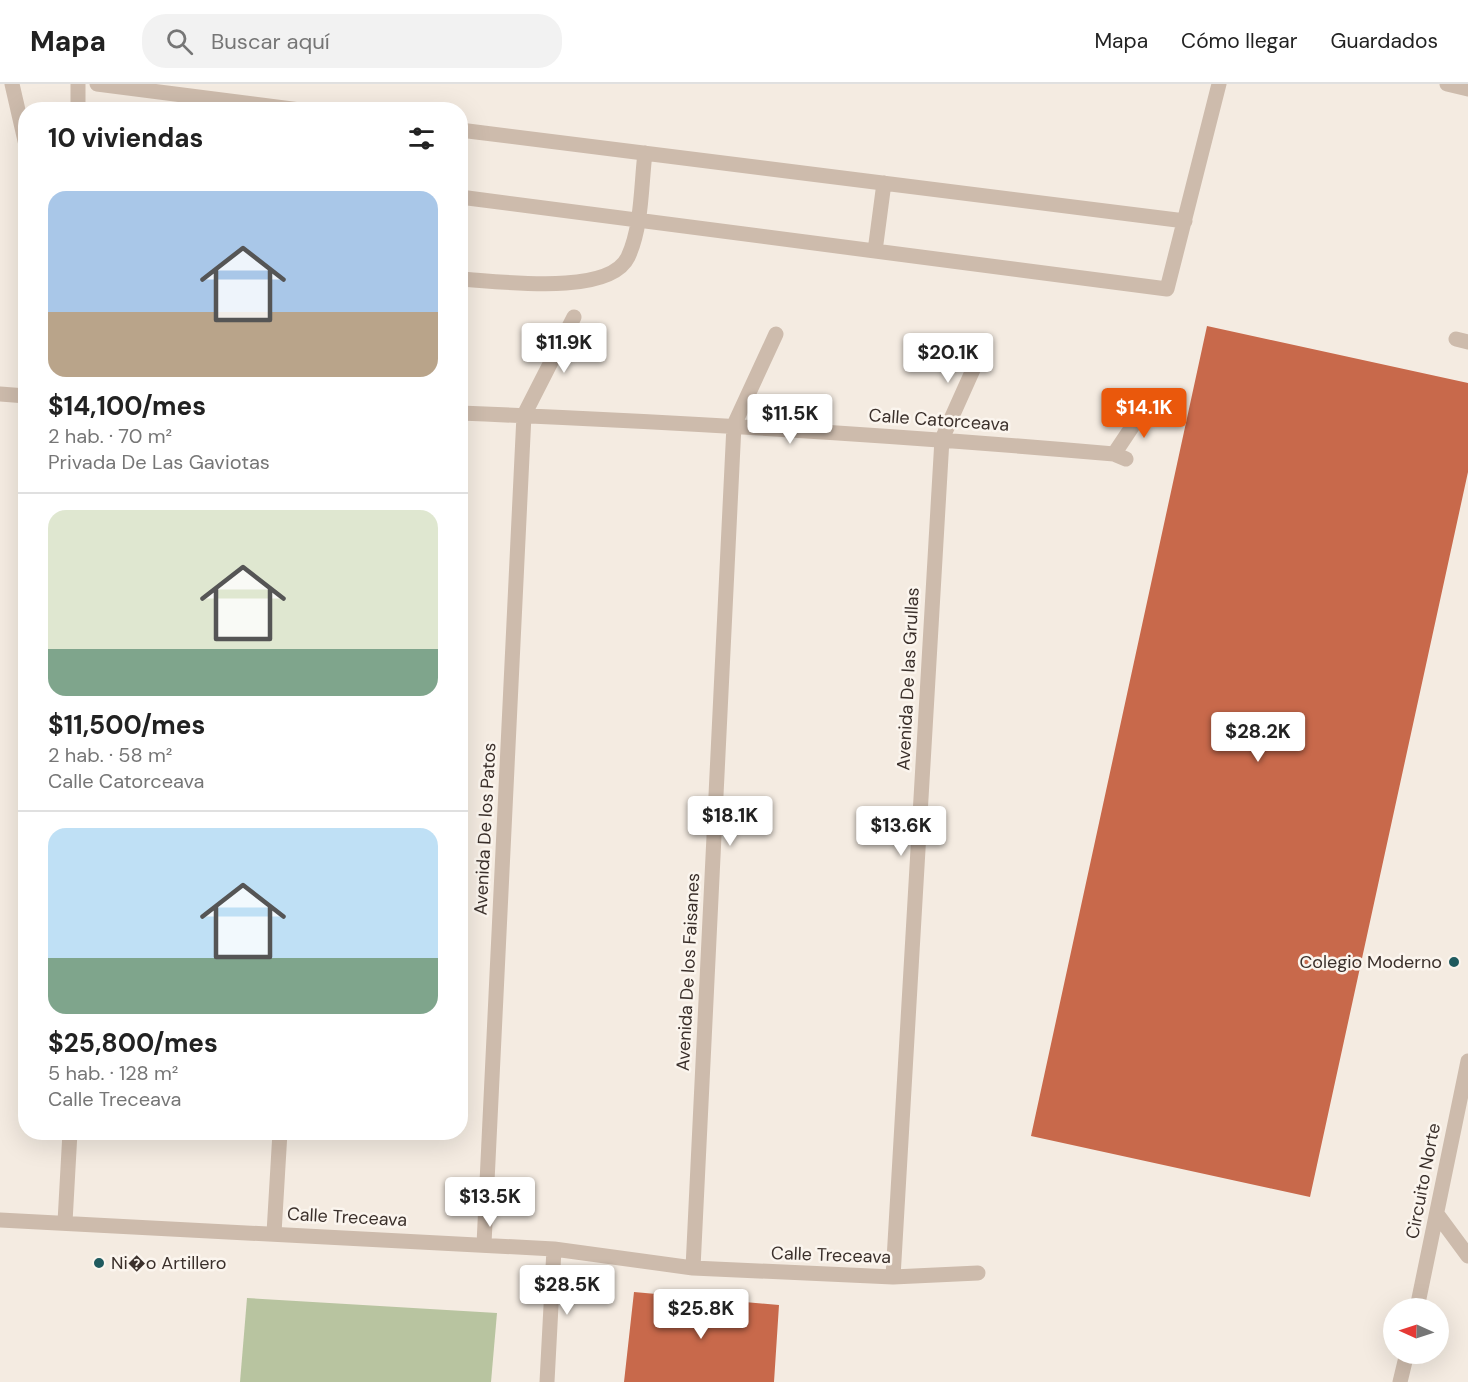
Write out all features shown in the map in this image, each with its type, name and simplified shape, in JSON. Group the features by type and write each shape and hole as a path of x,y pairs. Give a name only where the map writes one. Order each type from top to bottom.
{"street":[{"path":"12,84 18,111"},
{"path":"78,84 78,102"},
{"path":"97,84 238,102"},
{"path":"468,198 1167,289 1219,84"},
{"path":"1448,84 1468,88"},
{"path":"468,131 1185,220"},
{"path":"468,279 578,283 607,276 627,259 637,220 645,153"},
{"path":"875,251 884,183"},
{"path":"524,415 574,317"},
{"path":"734,425 776,334"},
{"name":"Avenida De las Grullas","path":"893,1277 942,439 985,344"},
{"path":"0,394 18,395"},
{"name":"Calle Catorceava","path":"468,413 734,425 942,439 1120,456 1146,406"},
{"name":"Avenida De los Patos","path":"484,1244 524,415"},
{"name":"Avenida De los Faisanes","path":"693,1268 734,425"},
{"name":"Circuito Norte","path":"1419,1298 1468,1061"},
{"path":"65,1222 70,1140"},
{"path":"274,1233 280,1140"},
{"path":"1437,1214 1468,1256"},
{"name":"Calle Treceava","path":"0,1220 484,1244 554,1249 693,1268 893,1277 978,1273"},
{"path":"547,1382 554,1249"},
{"path":"1400,1382 1404,1364"}],"green space":[{"path":"247,1298 497,1313 491,1382 240,1382"}],"building":[{"path":"1207,326 1468,383 1468,472 1310,1197 1031,1136"},
{"path":"634,1292 779,1305 774,1382 624,1382"}],"place":[{"name":"Colegio Moderno","path":"1454,962"},
{"name":"Ni�o Artillero","path":"99,1263"}]}
